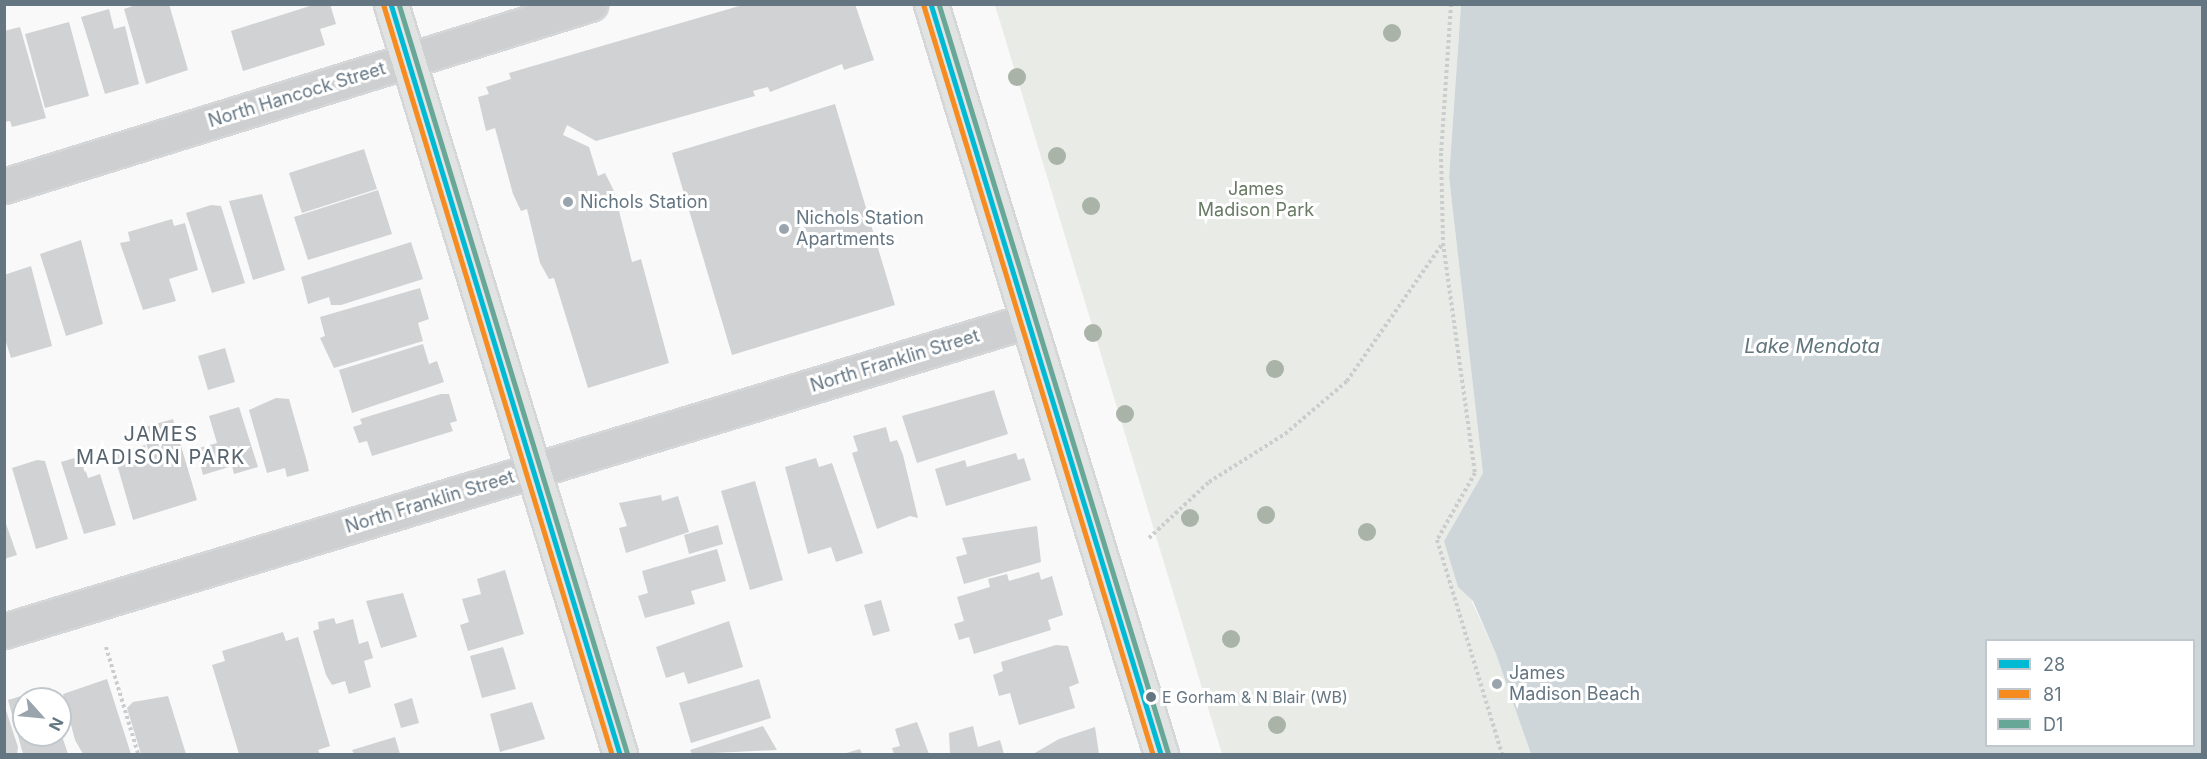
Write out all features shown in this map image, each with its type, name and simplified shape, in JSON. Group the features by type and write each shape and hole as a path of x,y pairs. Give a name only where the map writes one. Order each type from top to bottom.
{"main road":[{"path":"391,4 406,61 620,754"},
{"path":"931,4 1161,754"}],"street":[{"name":"North Hancock Street","path":"4,186 590,4"},
{"name":"North Franklin Street","path":"4,631 1027,321"}],"path":[{"path":"1451,4 1441,153 1443,243 1475,473 1437,540 1502,754"},
{"path":"1149,538 1209,482 1285,434 1347,381 1443,243"},
{"path":"106,647 138,754"}],"green space":[{"name":"James Madison Park","path":"995,5 1461,5 1449,177 1483,473 1444,541 1496,654 1531,754 1222,754"}],"water":[{"name":"Lake Mendota","path":"1461,5 2202,5 2202,754 1531,754 1496,654 1473,601 1458,587 1444,541 1483,473 1449,177"}],"building":[{"path":"139,4 169,4 188,70 146,84 124,9"},
{"path":"316,4 330,4 336,24 320,29 325,45 243,71 231,31"},
{"name":"Nichols Station","path":"746,4 855,4 874,60 844,70 842,64 770,92 768,87 753,91 755,96 596,141 567,125 563,135 589,147 598,176 605,173 614,191 632,262 641,259 669,363 588,388 554,278 549,279 540,263 527,209 521,211 513,194 495,128 486,131 478,97 489,94 486,87 511,79 509,73"},
{"path":"109,9 114,29 125,26 139,84 105,94 81,17"},
{"path":"69,22 89,96 45,108 25,34"},
{"path":"20,27 46,118 12,127 10,121 4,122 4,31"},
{"name":"Nichols Station Apartments","path":"835,104 895,305 732,355 672,153"},
{"path":"364,149 377,189 302,213 289,173"},
{"path":"378,190 392,234 308,260 294,217"},
{"path":"262,194 285,270 253,280 229,201"},
{"path":"211,205 221,206 245,283 212,293 186,213"},
{"path":"172,219 174,226 185,223 198,270 169,279 176,301 143,310 120,243 130,241 128,232"},
{"path":"81,240 103,324 66,336 40,254"},
{"path":"411,242 423,279 341,305 331,305 329,297 308,304 301,277"},
{"path":"31,266 52,346 11,358 4,336 4,275"},
{"path":"420,288 429,319 418,323 423,341 334,368 320,338 325,336 320,317"},
{"path":"423,344 429,364 437,361 444,382 352,413 339,370"},
{"path":"225,348 235,382 208,390 198,356"},
{"path":"994,390 1008,434 917,463 902,416"},
{"path":"441,394 449,394 457,421 450,423 453,431 372,456 367,441 359,443 353,427 362,424 360,419"},
{"path":"276,398 289,399 309,471 287,477 285,468 267,473 249,410"},
{"path":"239,407 258,467 234,474 232,466 203,475 196,449 217,443 209,416"},
{"path":"173,419 197,500 133,520 114,454 145,445 153,468 142,428"},
{"path":"886,427 890,442 897,440 903,455 918,518 910,516 877,529 852,453 858,451 853,436"},
{"path":"1016,453 1018,460 1024,458 1031,480 946,506 935,469 965,460 967,467"},
{"path":"81,456 88,478 100,474 116,525 84,534 61,462"},
{"path":"816,458 819,467 832,463 863,553 836,562 831,547 808,554 785,467"},
{"path":"37,460 45,461 68,539 36,549 12,468"},
{"path":"755,481 783,580 750,590 721,491"},
{"path":"661,495 662,501 678,496 689,532 626,553 619,528 627,526 619,503"},
{"path":"4,518 17,555 4,559"},
{"path":"718,525 723,544 689,554 684,535"},
{"path":"1037,526 1041,562 964,584 956,557 967,554 962,538"},
{"path":"717,549 726,581 691,591 695,604 645,618 638,596 648,593 642,571"},
{"path":"505,570 524,634 468,651 460,625 469,622 462,599 481,594 477,579"},
{"path":"1039,572 1041,580 1052,576 1063,615 1048,620 1051,630 974,654 969,637 959,640 954,624 964,621 957,597 990,587 988,579 1007,574 1009,581"},
{"path":"403,593 417,637 381,648 366,601"},
{"path":"881,600 890,631 873,636 864,605"},
{"path":"334,618 336,624 353,619 359,644 368,641 373,658 364,661 371,687 349,694 345,681 332,685 326,675 313,631 319,629 318,622"},
{"path":"729,621 743,667 688,684 684,672 666,678 656,647"},
{"path":"283,632 286,641 298,637 330,746 318,750 320,754 239,754 212,665 225,661 222,651"},
{"path":"1056,645 1068,646 1079,683 1069,687 1075,708 1019,725 1010,693 999,696 993,675 1003,671 1001,662"},
{"path":"503,647 516,689 482,698 470,656"},
{"path":"107,679 131,754 83,754 75,740 72,728 72,691"},
{"path":"759,679 771,718 691,743 679,703"},
{"path":"168,696 186,754 141,754 127,708 133,702"},
{"path":"412,698 419,723 401,728 394,704"},
{"path":"12,699 12,714 8,700"},
{"path":"532,702 545,739 500,752 490,714"},
{"path":"4,704 12,729 12,747 18,747 17,754 4,754"},
{"path":"917,722 929,754 894,754 892,748 900,746 895,729"},
{"path":"763,726 777,750 692,754 690,750"},
{"path":"973,726 978,747 1000,740 1004,754 950,754 949,733"},
{"path":"1095,727 1099,754 1033,754 1059,739"},
{"path":"395,737 400,754 354,754 352,750"},
{"path":"21,747 66,747 68,754 23,754"},
{"path":"860,749 862,754 843,754"}],"transit line":[{"name":"28","path":"391,4 620,754"},
{"name":"D1","path":"399,4 627,752"},
{"name":"28","path":"931,4 1161,754"},
{"name":"D1","path":"939,4 1168,752"},
{"name":"81","path":"384,6 612,754"},
{"name":"81","path":"924,6 1153,754"}],"place":[{"name":"Nichols Station","path":"568,202"},
{"name":"Nichols Station Apartments","path":"784,229"},
{"name":"James Madison Beach","path":"1497,684"},
{"name":"E Gorham & N Blair (WB)","path":"1151,697"}],"district":[{"name":"JAMES MADISON PARK","path":"161,446"}]}
